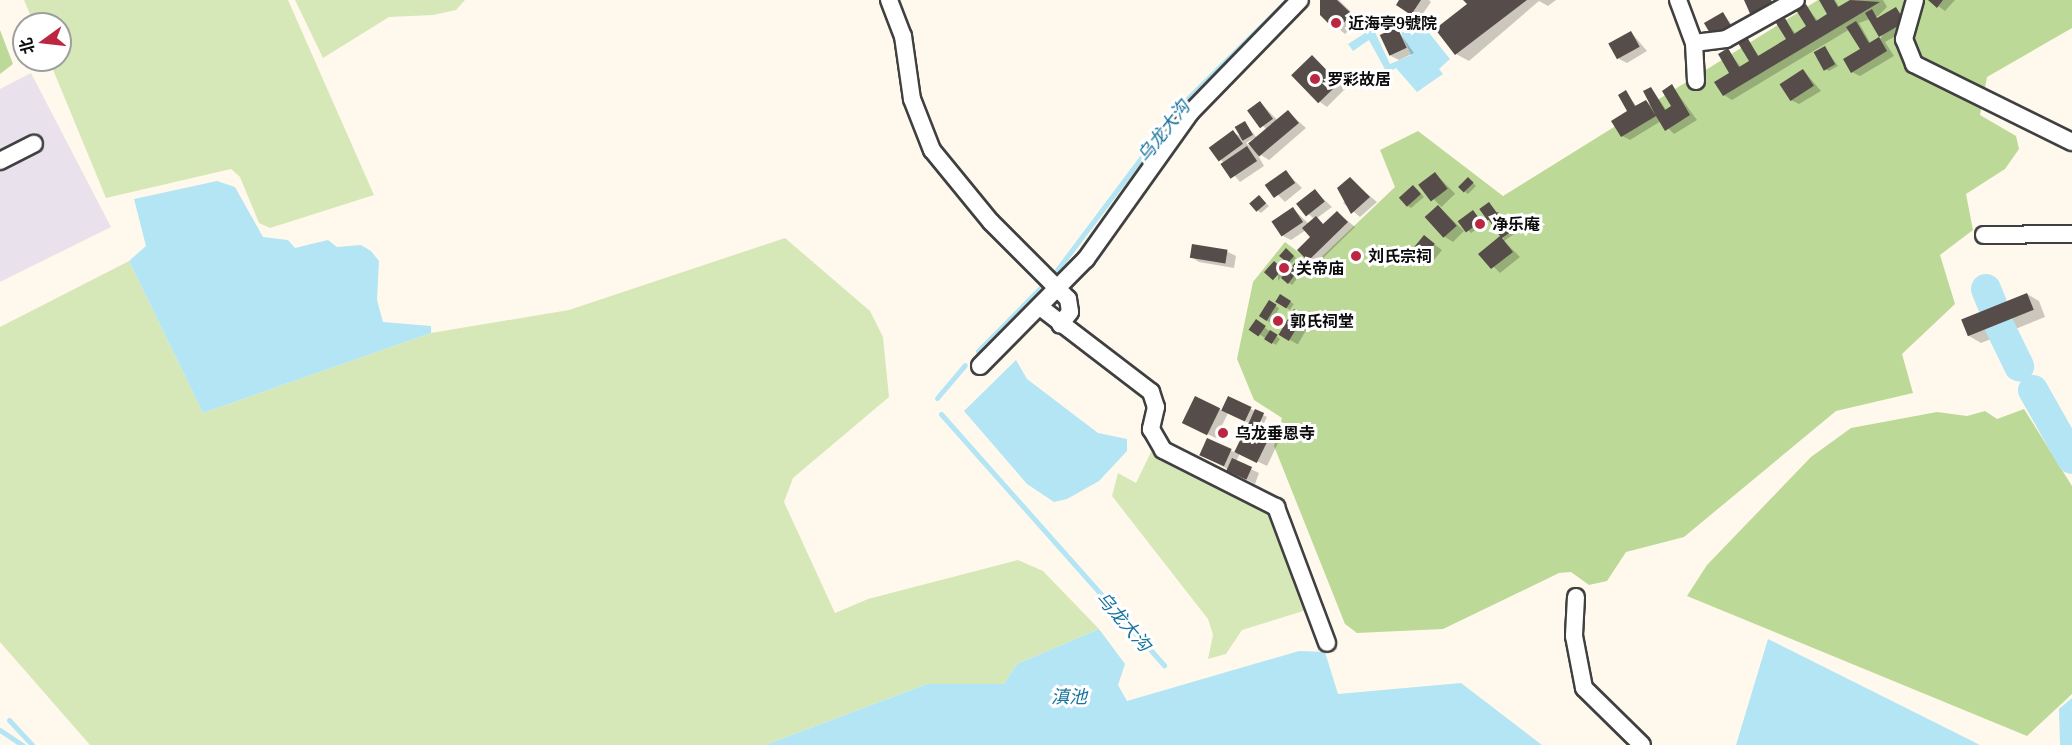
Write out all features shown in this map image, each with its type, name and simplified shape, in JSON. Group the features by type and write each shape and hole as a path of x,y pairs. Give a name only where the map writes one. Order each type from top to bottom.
{"street":[{"path":"890,0 903,36 912,99 932,150 992,222 1058,287 1071,305 1060,325"},
{"path":"981,366 1101,241 1191,112 1300,0"},
{"path":"1678,0 1694,43 1696,81"},
{"path":"1694,43 1726,39 1796,0"},
{"path":"1915,0 1904,39 1914,64 2072,142"},
{"path":"0,161 34,144"},
{"path":"1984,236 2072,234"},
{"path":"1040,307 1060,325 1151,392 1156,406 1151,429 1163,450 1276,507 1327,643"},
{"path":"1576,597 1574,636 1584,688 1642,745"}],"shaded area":[{"path":"31,73 111,227 0,282 0,89"}],"green space":[{"path":"24,0 288,0 374,195 270,228 259,223 240,177 231,169 106,198 54,72 72,72 72,12 29,12"},
{"path":"295,0 465,0 456,10 433,15 389,17 323,58"},
{"path":"1818,0 2072,0 2072,28 1987,77 1980,115 2016,136 2019,149 2005,169 1966,194 1973,230 1940,255 1955,304 1902,354 1913,393 1836,411 1684,537 1626,552 1607,581 1589,585 1571,572 1559,573 1443,629 1357,633 1345,624 1274,446 1282,418 1254,400 1237,359 1253,282 1285,242 1314,264 1395,187 1380,150 1418,131 1503,196"},
{"path":"0,30 12,65 0,74"},
{"path":"785,238 870,311 883,337 889,397 793,478 784,502 835,613 868,599 1018,560 1043,571 1099,629 1017,664 1004,684 927,684 765,745 90,745 0,642 0,327 129,261 203,413 431,333 569,310"},
{"path":"2024,409 2072,486 2072,694 2027,736 1687,596 1707,565 1811,457 1851,428 1937,412 1967,416 1985,411 1997,419"},
{"path":"1151,452 1267,505 1310,609 1242,630 1226,654 1208,659 1213,635 1208,619 1112,496 1118,473 1136,483"}],"water":[{"path":"1422,24 1450,59 1439,69 1443,74 1417,92 1396,68 1387,73 1369,40 1353,51 1348,44 1373,28 1390,64 1411,55 1401,33"},
{"path":"217,181 235,187 263,237 288,240 295,248 328,240 337,247 361,245 371,251 379,261 377,300 383,322 431,326 431,333 203,413 129,261 146,246 134,199"},
{"path":"1016,360 1027,379 1098,433 1127,439 1127,451 1099,481 1067,499 1054,502 1027,484 964,411"},
{"name":"滇池","path":"1099,629 1125,664 1118,685 1127,701 1299,651 1325,652 1338,694 1461,683 1542,745 765,745 927,684 1004,684 1017,664"},
{"path":"1768,639 1980,745 1736,745"},
{"path":"2072,698 2072,745 2060,745 2059,709"}],"building":[{"name":"近海亭9號院","path":"1320,0 1337,0 1352,14 1336,31 1320,15"},
{"path":"1399,0 1421,0 1411,15 1396,5"},
{"path":"1463,0 1527,0 1455,55 1435,29 1467,4"},
{"path":"1744,0 1771,0 1774,5 1752,18"},
{"path":"1819,0 1834,0 1838,7 1850,0 1880,2 1723,96 1714,82 1729,73 1718,54 1728,48 1739,67 1749,61 1738,43 1747,37 1758,56 1786,39 1776,23 1785,18 1794,34 1806,26 1796,10 1806,4 1816,21 1827,14"},
{"path":"1928,0 1943,0 1937,8"},
{"path":"1896,7 1905,22 1879,37 1865,13 1872,9 1877,18"},
{"path":"1723,12 1733,29 1714,40 1704,23"},
{"path":"1856,21 1869,43 1879,37 1887,51 1851,73 1843,59 1860,49 1846,27"},
{"path":"1397,27 1407,48 1390,56 1380,35"},
{"path":"1631,31 1640,47 1617,59 1608,44"},
{"path":"1825,46 1835,64 1824,71 1814,52"},
{"name":"罗彩故居","path":"1312,55 1339,83 1318,103 1291,75"},
{"path":"1803,69 1814,86 1790,101 1780,84"},
{"path":"1672,84 1690,115 1665,131 1643,91 1651,87 1665,110 1671,106 1662,91"},
{"path":"1626,90 1635,106 1646,100 1656,116 1621,137 1611,121 1627,111 1618,95"},
{"path":"1260,101 1273,119 1260,128 1247,110"},
{"path":"1288,110 1299,123 1259,156 1248,143"},
{"path":"1245,121 1253,135 1243,141 1235,127"},
{"path":"1233,130 1243,144 1219,161 1209,148"},
{"path":"1247,146 1257,161 1231,179 1220,164"},
{"path":"1286,170 1295,183 1274,198 1265,185"},
{"path":"1435,172 1448,189 1431,201 1418,185"},
{"path":"1350,177 1370,197 1351,214 1337,188"},
{"path":"1468,177 1474,183 1464,193 1458,187"},
{"path":"1413,185 1421,194 1407,207 1399,198"},
{"path":"1315,189 1325,202 1306,216 1296,204"},
{"path":"1259,195 1266,203 1256,212 1249,204"},
{"path":"1489,202 1497,213 1488,220 1479,209"},
{"path":"1438,205 1457,226 1443,238 1425,217"},
{"path":"1293,207 1303,222 1282,236 1271,222"},
{"path":"1473,210 1481,221 1466,232 1458,221"},
{"path":"1337,211 1348,222 1308,261 1297,250 1310,237 1302,228 1316,216 1323,224"},
{"path":"1498,212 1512,231 1502,238 1513,252 1491,269 1478,254 1500,236 1488,219"},
{"path":"1424,235 1435,244 1420,262 1410,253"},
{"path":"1192,244 1228,250 1225,263 1190,258"},
{"path":"1286,248 1294,256 1288,263 1279,256"},
{"path":"1298,259 1304,264 1298,271 1292,266"},
{"path":"1274,261 1283,269 1273,280 1264,272"},
{"path":"1291,267 1297,272 1288,284 1281,278"},
{"path":"2027,293 2034,310 1968,336 1961,320"},
{"path":"1280,294 1291,301 1286,309 1275,302"},
{"path":"1269,300 1277,305 1267,321 1259,316"},
{"path":"1294,309 1304,315 1289,341 1279,335"},
{"path":"1256,319 1266,326 1258,337 1249,330"},
{"path":"1270,330 1278,335 1272,344 1264,339"},
{"path":"1195,396 1220,408 1207,435 1182,423"},
{"path":"1228,396 1252,407 1245,421 1221,411"},
{"path":"1255,409 1264,413 1257,429 1248,425"},
{"path":"1247,426 1269,437 1257,463 1234,452"},
{"path":"1207,438 1232,449 1224,466 1199,455"},
{"path":"1232,458 1252,467 1246,480 1226,471"}],"waterway":[{"name":"乌龙大沟","path":"1054,274 1180,106 1287,0"},
{"name":"乌龙大沟","path":"978,351 1045,283"},
{"path":"1986,289 1992,304"},
{"path":"1999,325 2019,366"},
{"name":"乌龙大沟","path":"937,398 965,365"},
{"path":"2033,390 2072,459"},
{"name":"乌龙大沟","path":"941,414 1164,665"},
{"path":"9,720 32,745"},
{"path":"0,730 22,745"}],"place":[{"name":"近海亭9號院","path":"1336,23"},
{"name":"罗彩故居","path":"1315,79"},
{"name":"净乐庵","path":"1480,224"},
{"name":"刘氏宗祠","path":"1356,256"},
{"name":"关帝庙","path":"1284,268"},
{"name":"郭氏祠堂","path":"1278,321"},
{"name":"乌龙垂恩寺","path":"1223,433"}]}
